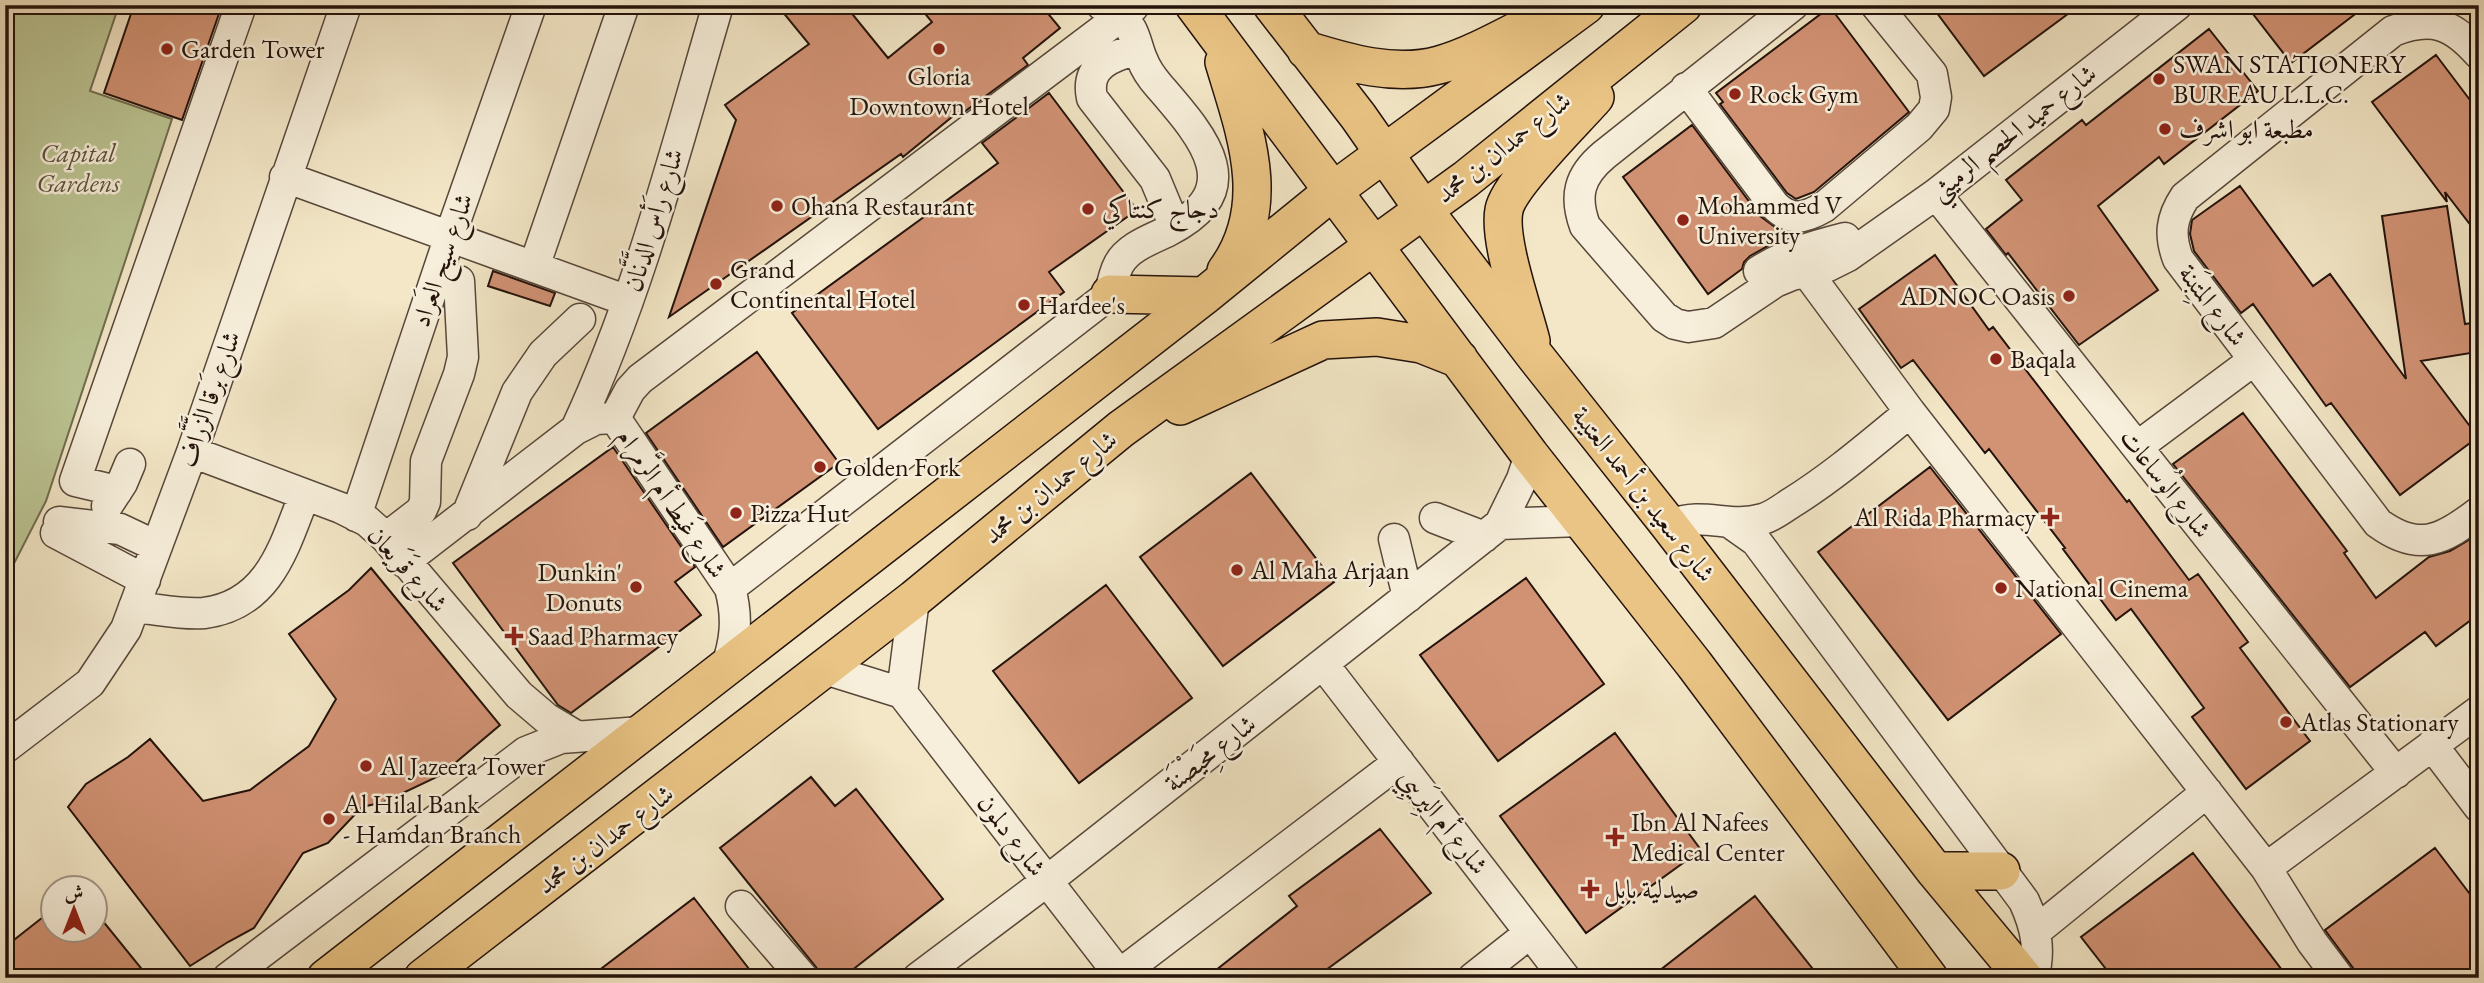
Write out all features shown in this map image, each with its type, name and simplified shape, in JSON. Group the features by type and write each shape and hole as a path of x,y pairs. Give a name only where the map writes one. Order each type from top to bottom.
{"main road":[{"path":"1194,5 1530,455 1694,664 1929,978"},
{"name":"شارع سعيد بن أحمد العتيبة","path":"1272,5 1535,356 1669,525 1935,871 2024,978"},
{"path":"1306,50 1343,61 1388,68 1413,69 1439,65 1568,5"},
{"name":"شارع حمدان بن محمد","path":"326,978 1208,293 1333,191 1586,5"},
{"name":"شارع حمدان بن محمد","path":"424,978 914,599 1121,429 1466,179 1683,5"},
{"path":"1535,356 1507,250 1503,229 1504,208 1513,189 1650,31"},
{"path":"1110,294 1208,293 1235,258 1245,239 1252,213 1254,190 1246,141 1217,38"},
{"path":"1121,429 1187,403 1323,340 1377,337 1421,344 1459,359"},
{"path":"1935,871 2001,871"}],"street":[{"path":"117,491 75,481 241,5"},
{"name":"شارع بَرقا الزَّرَّاف","path":"5,748 90,683 126,629 192,452 346,5"},
{"name":"شارع سيح العَراد","path":"356,516 531,5"},
{"path":"534,267 624,5"},
{"name":"شارع رَأس الدَّنَّان","path":"576,429 628,301 718,5"},
{"path":"1579,195 1583,179 1592,166 1686,88 1793,5"},
{"path":"1686,88 1780,212 1790,216 1808,216 1928,119 1934,109 1936,97 1932,74 1876,5"},
{"name":"شارع حميد الحصم الرميثي","path":"1579,195 1580,211 1590,232 1655,307 1675,324 1701,327 1714,323 1775,282 1828,266 1846,247 1936,194 2177,5"},
{"path":"730,588 1110,294 1119,262 1129,252 1195,215 1205,206 1212,193 1209,156 1195,127 1145,68 1119,9"},
{"name":"شارع غَيط أم الرَّمرام","path":"615,418 630,390 651,370 1119,9"},
{"name":"شارع المِتبَنة","path":"2479,54 2465,37 2448,27 2430,22 2411,24 2393,31 2185,197 2176,211 2171,227 2172,243 2178,259 2378,523 2391,533 2421,540 2452,533 2479,512"},
{"path":"1138,50 1116,55 1095,70 1090,82 1092,98 1154,179 1175,227"},
{"path":"1579,195 1672,125"},
{"path":"285,177 628,301"},
{"name":"شارع الوُساعات","path":"1936,194 2396,773"},
{"path":"1755,273 1799,251 1846,247 1837,195"},
{"path":"1806,271 1910,412 2266,868 2312,942 2339,978"},
{"path":"386,538 421,511 425,502 426,461 463,357 459,281"},
{"path":"467,515 509,407 521,385 543,354 580,318"},
{"path":"612,344 630,360 651,370"},
{"name":"شارع المِتبَنة","path":"2137,447 2254,360"},
{"path":"1669,525 1684,519 1700,518 1732,524 1766,519 1816,488 1910,412"},
{"name":"شارع غَيط أم الرَّمرام","path":"615,418 730,588 736,621 731,654 725,670"},
{"name":"شارع غَيط أم الرَّمرام","path":"404,562 576,429 596,419 615,418"},
{"name":"شارع قَرَيعان","path":"192,452 356,516 386,538 519,695 546,718 576,736"},
{"name":"شارع مِحَيصْنَة","path":"938,972 1047,881 1492,530 1517,490 1530,455"},
{"path":"107,527 105,512 130,464"},
{"path":"134,607 186,613 204,612 222,609 239,601 254,591 277,564 304,495"},
{"path":"1435,518 1492,530 1581,521"},
{"path":"1732,524 1756,541 2024,901 2036,931 2036,966 2033,978"},
{"path":"145,580 57,528 107,527 156,546"},
{"path":"1394,539 1408,597"},
{"path":"825,669 902,693 914,599"},
{"name":"شارع أم اليِرَيبِي","path":"1323,664 1565,978"},
{"name":"شارع دلمون","path":"902,693 1120,976"},
{"path":"519,695 522,755"},
{"path":"2266,868 2479,710"},
{"path":"228,978 522,755 547,742 576,736 641,733"},
{"path":"2432,745 2479,807"},
{"path":"1120,976 1399,762"},
{"path":"2036,931 2207,792"},
{"path":"741,906 803,978"},
{"path":"1473,978 1530,933"}],"green space":[{"name":"Capital Gardens","path":"5,5 119,5 90,91 172,119 46,501 5,581"}],"building":[{"name":"Garden Tower","path":"134,5 222,5 182,120 104,93"},
{"path":"777,5 845,5 888,58 932,22 918,5 1041,5 1060,28 1023,58 1028,65 960,115 958,112 903,157 901,154 669,317 736,120 725,105 809,44"},
{"path":"1931,5 2080,5 1984,76"},
{"path":"2246,5 2367,5 2291,63"},
{"path":"1830,7 1909,112 1814,192 1796,199 1787,193 1720,104 1723,102 1716,93"},
{"path":"2209,29 2258,91 2164,164 2159,157 2098,206 2158,290 2079,345 2008,253 2006,255 1986,229 2022,200 2006,180 2082,120 2086,125"},
{"path":"2436,55 2479,112 2479,236 2445,192 2447,202 2372,102"},
{"path":"1049,93 1137,210 1049,272 1064,292 878,429 792,313 998,163 982,143"},
{"path":"1692,125 1760,216 1784,237 1750,256 1742,269 1708,294 1623,177"},
{"path":"2240,186 2313,286 2330,274 2406,379 2382,216 2447,206 2465,324 2472,323 2477,352 2421,361 2478,437 2400,495 2331,403 2326,406 2253,304 2241,313 2194,251 2190,234 2192,220"},
{"path":"1935,255 1989,330 1993,327 2189,580 2198,574 2248,642 2240,648 2310,741 2246,789 2192,717 2204,708 2131,609 2116,620 1989,449 1985,453 1913,360 1901,368 1859,309"},
{"path":"493,271 555,293 550,306 488,286"},
{"path":"757,352 839,463 723,547 646,433"},
{"path":"2243,413 2347,551 2344,553 2376,598 2429,557 2450,551 2479,534 2479,614 2436,646 2425,632 2350,687 2173,464"},
{"path":"613,447 695,567 675,582 701,615 571,713 558,705 453,563"},
{"path":"1930,467 2061,634 1948,720 1818,552"},
{"name":"Al Maha Arjaan","path":"1251,473 1334,582 1223,666 1140,557"},
{"name":"Al Jazeera Tower","path":"371,568 500,725 441,775 384,802 362,807 328,843 303,853 254,928 190,966 68,807 86,784 150,739 203,801 250,790 309,746 336,699 289,634 349,590"},
{"path":"1526,578 1604,684 1498,761 1420,655"},
{"path":"1106,585 1192,698 1079,783 993,671"},
{"path":"1615,733 1701,850 1586,933 1500,816"},
{"path":"811,777 835,806 856,789 943,899 842,978 823,978 720,848"},
{"path":"1380,829 1431,893 1315,978 1206,978 1297,906 1289,896"},
{"path":"2435,848 2479,906 2479,978 2356,978 2353,968 2325,930"},
{"path":"2193,853 2288,978 2113,978 2081,937"},
{"path":"1755,896 1820,978 1650,978"},
{"path":"694,898 756,978 589,978"},
{"path":"38,921 38,944 108,944 108,927 149,978 17,978 5,963 5,947"}],"place":[{"name":"Garden Tower","path":"167,49"},
{"name":"Gloria Downtown Hotel","path":"939,49"},
{"name":"SWAN STATIONERY BUREAU L.L.C.","path":"2159,79"},
{"name":"Rock Gym","path":"1735,94"},
{"name":"مطبعة ابو اشرف","path":"2165,129"},
{"name":"Ohana Restaurant","path":"777,206"},
{"name":"دجاج كنتاكي","path":"1088,209"},
{"name":"Mohammed V University","path":"1683,220"},
{"name":"Grand Continental Hotel","path":"716,284"},
{"name":"ADNOC Oasis","path":"2069,296"},
{"name":"Hardee's","path":"1024,305"},
{"name":"Baqala","path":"1996,359"},
{"name":"Golden Fork","path":"820,467"},
{"name":"Pizza Hut","path":"736,513"},
{"name":"Al Rida Pharmacy","path":"2050,517"},
{"name":"Al Maha Arjaan","path":"1237,570"},
{"name":"Dunkin' Donuts","path":"636,587"},
{"name":"National Cinema","path":"2001,588"},
{"name":"Saad Pharmacy","path":"514,636"},
{"name":"Atlas Stationary","path":"2286,722"},
{"name":"Al Jazeera Tower","path":"366,766"},
{"name":"Al Hilal Bank - Hamdan Branch","path":"329,819"},
{"name":"Ibn Al Nafees Medical Center","path":"1615,837"},
{"name":"صيدلية بابل","path":"1590,889"}]}
